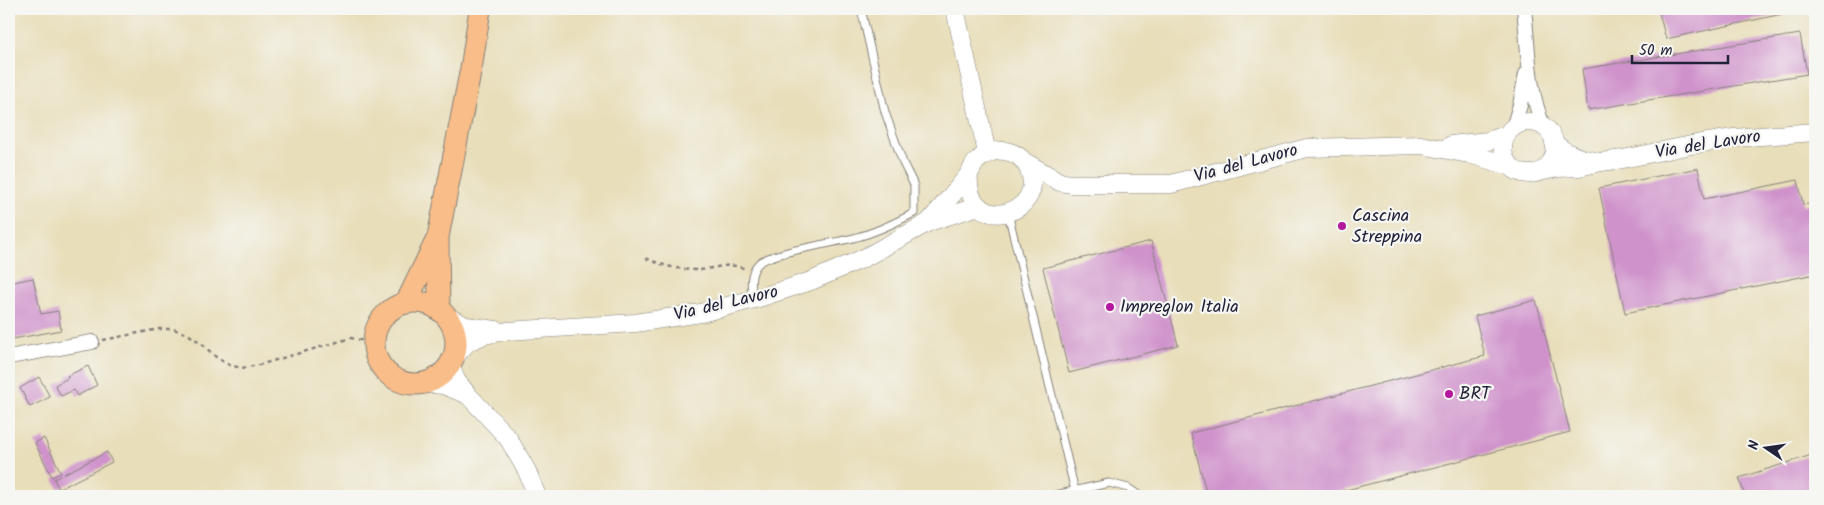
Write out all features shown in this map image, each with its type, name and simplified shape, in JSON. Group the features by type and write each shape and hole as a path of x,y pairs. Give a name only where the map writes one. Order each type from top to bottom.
{"main road":[{"path":"442,313 438,237 472,63 480,9"},
{"path":"406,303 438,237"},
{"path":"406,303 426,304 442,313 454,332 456,342 451,362 440,375 423,383 407,384 392,378 376,359 375,331 381,320 394,307 406,303"}],"street":[{"path":"956,9 987,153"},
{"path":"1524,9 1528,42 1528,66 1536,108 1544,128"},
{"path":"1510,166 1505,160 1503,143 1520,105 1528,66"},
{"name":"Via del Lavoro","path":"451,362 460,350 484,335 507,331 635,323 701,313 752,300 811,281 864,258 922,220 969,173 975,162 987,153 999,150 1010,152 1060,182 1071,184 1171,184 1307,148 1433,146 1481,142 1509,132 1520,124 1528,122 1544,128 1554,143 1565,152 1583,159 1601,162"},
{"name":"Via del Lavoro","path":"1433,146 1510,166 1524,174 1558,168 1579,167 1734,138 1815,132"},
{"path":"1540,172 1553,157 1554,143"},
{"path":"969,173 968,185 972,197 979,206 988,212 996,214 1008,213 1018,209 1026,200 1030,191 1032,180 1025,162"},
{"name":"Via del Lavoro","path":"1030,191 1060,182"},
{"name":"Via del Lavoro","path":"922,220 979,206"},
{"name":"Via del Lavoro","path":"442,313 466,326 507,331"},
{"path":"9,357 92,342"},
{"path":"451,362 456,380 508,438 527,471 537,496"},
{"path":"423,383 443,384 468,395"}],"lane":[{"path":"752,300 752,277 754,270 760,262 922,220 914,184 903,163 885,112 861,9"},
{"path":"1008,213 1075,491"},
{"path":"1051,496 1109,483 1128,488 1140,496"}],"path":[{"path":"646,258 658,264 700,270 735,265 747,270 752,277"},
{"path":"92,342 159,329 173,329 188,334 229,365 242,368 259,366 351,338 374,343"}],"building":[{"path":"1658,9 1786,9 1787,13 1666,39"},
{"path":"1800,34 1807,74 1588,110 1582,69"},
{"path":"1698,168 1704,199 1798,180 1803,205 1815,203 1815,274 1625,313 1599,188"},
{"name":"Impreglon Italia","path":"1151,241 1178,345 1069,373 1043,268"},
{"path":"33,278 41,314 58,311 61,330 13,339 9,314 9,283"},
{"name":"BRT","path":"1536,300 1570,432 1323,496 1207,496 1191,433 1485,356 1475,316"},
{"path":"88,366 97,385 77,396 74,390 61,396 55,385 68,378 67,376"},
{"path":"39,377 50,397 30,407 20,388"},
{"path":"44,438 61,473 52,477 35,443"},
{"path":"107,452 112,462 59,489 54,479"},
{"path":"1815,454 1815,496 1745,496 1739,478"}],"place":[{"name":"Cascina Streppina","path":"1342,226"},
{"name":"Impreglon Italia","path":"1110,307"},
{"name":"BRT","path":"1449,394"}]}
